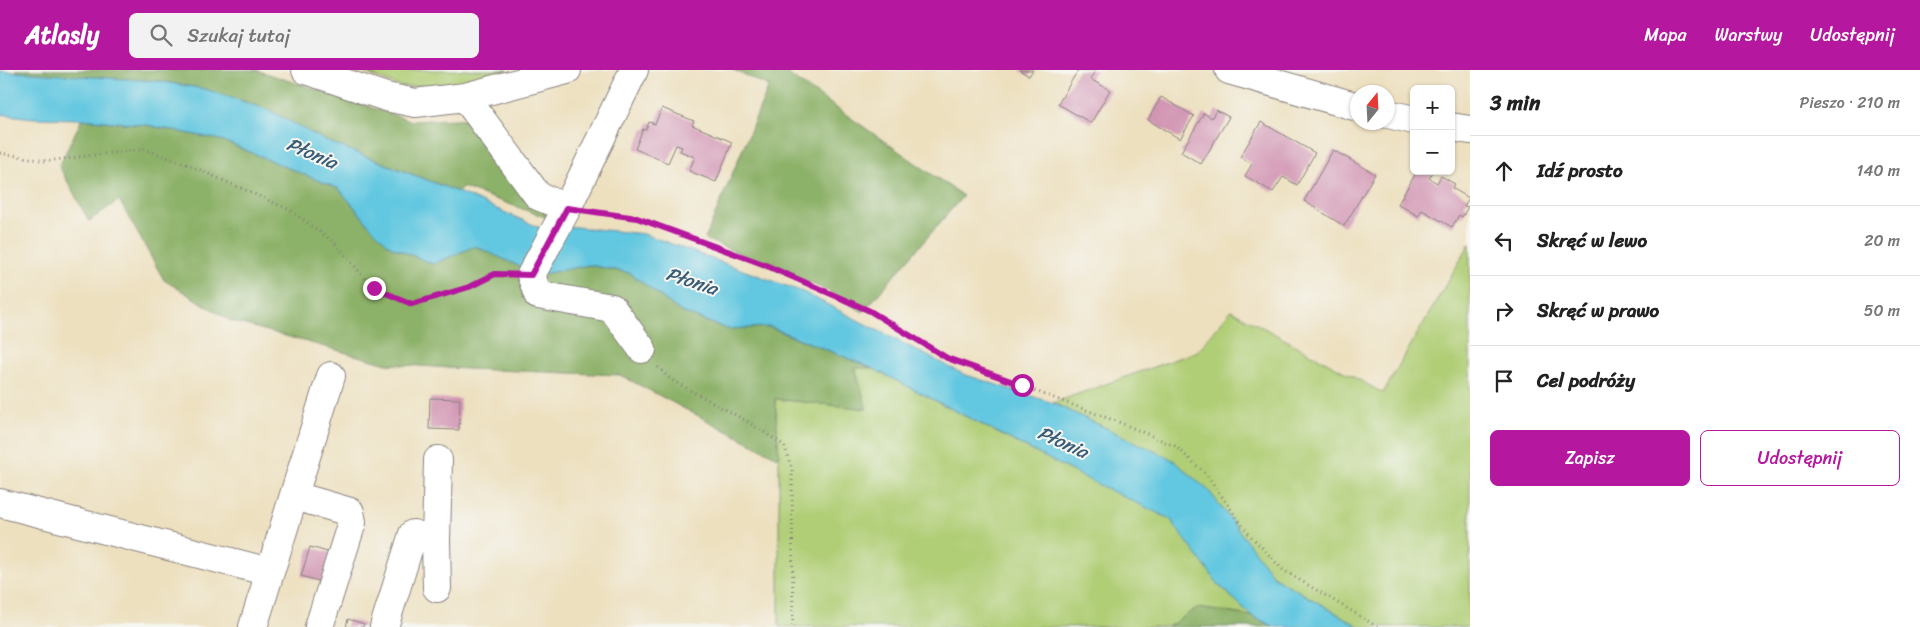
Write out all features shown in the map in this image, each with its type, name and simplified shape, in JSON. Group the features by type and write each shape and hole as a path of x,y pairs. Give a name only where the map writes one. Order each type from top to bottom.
{"street":[{"path":"306,70 386,97 415,102 466,96 567,70"},
{"path":"634,70 562,218 531,275 538,295 612,308 642,349"},
{"path":"1229,70 1350,105"},
{"path":"466,96 538,196 562,218"},
{"path":"1395,116 1410,119"},
{"path":"1455,128 1470,130"},
{"path":"253,627 332,376"},
{"path":"437,588 438,460"},
{"path":"295,496 350,512 352,522 319,627"},
{"path":"0,503 270,572"},
{"path":"384,627 413,534 436,541"}],"path":[{"path":"0,153 46,161 144,149 180,162 290,210 334,242 374,288 412,304 469,287 495,274 531,275"},
{"path":"562,218 637,218 763,264 870,311 947,358 1121,423 1175,446 1206,474 1248,532 1283,570 1378,627"},
{"path":"642,349 670,379 748,422 784,445 792,469 793,627"}],"green space":[{"path":"15,70 256,70 412,121 477,118 550,219 462,187 458,192 326,141 269,110 205,89 159,81 23,74"},
{"path":"358,70 508,70 472,82 401,87"},
{"path":"734,70 782,70 963,196 863,312 824,289 705,239 769,86"},
{"path":"82,119 146,125 221,140 339,189 370,226 390,246 433,264 475,246 538,274 589,265 630,273 681,312 727,329 769,327 872,368 855,368 867,409 775,399 779,458 620,375 387,364 231,321 164,280 119,200 89,221 59,166"},
{"path":"1470,243 1470,627 1360,627 1274,577 1173,460 1053,403 1198,351 1231,310 1383,393"},
{"path":"855,367 872,368 1097,484 1168,514 1219,585 1252,616 1197,608 1168,627 779,627 779,458 775,399 866,408"},
{"path":"1197,608 1252,616 1274,627 1168,627"}],"water":[{"name":"Płonia","path":"0,71 159,81 205,89 269,110 326,141 458,192 545,230 566,226 644,234 803,292 963,374 1053,403 1173,460 1209,491 1274,577 1360,627 1275,627 1252,616 1219,585 1170,519 1097,484 872,368 770,327 727,329 681,312 630,273 589,265 538,275 475,246 433,264 390,246 370,226 339,189 221,140 146,125 82,119 33,118 0,114"}],"building":[{"path":"1019,70 1033,70 1029,76"},
{"path":"1078,70 1096,70 1090,79 1110,90 1091,123 1058,104"},
{"path":"1161,97 1194,116 1180,139 1148,120"},
{"path":"662,108 694,121 692,125 732,142 716,182 689,171 695,157 680,151 682,147 676,145 668,163 635,149 643,129 646,130 649,122 655,124"},
{"path":"1216,110 1229,117 1201,164 1181,152 1204,113 1212,118"},
{"path":"1261,122 1315,153 1297,185 1283,177 1273,192 1245,176 1252,164 1240,157"},
{"path":"1333,150 1375,174 1344,226 1304,201"},
{"path":"1415,175 1431,175 1429,178 1437,183 1441,176 1455,184 1452,188 1469,198 1464,206 1468,207 1462,217 1459,215 1452,227 1422,210 1418,216 1398,204"},
{"path":"430,398 460,399 459,430 429,429"},
{"path":"310,547 331,553 322,582 301,576"},
{"path":"348,619 364,624 363,627 346,627"}],"route":[{"path":"374,288 412,304 469,287 495,274 531,275 567,208 637,218 763,264 870,311 947,358 1022,385"}]}
